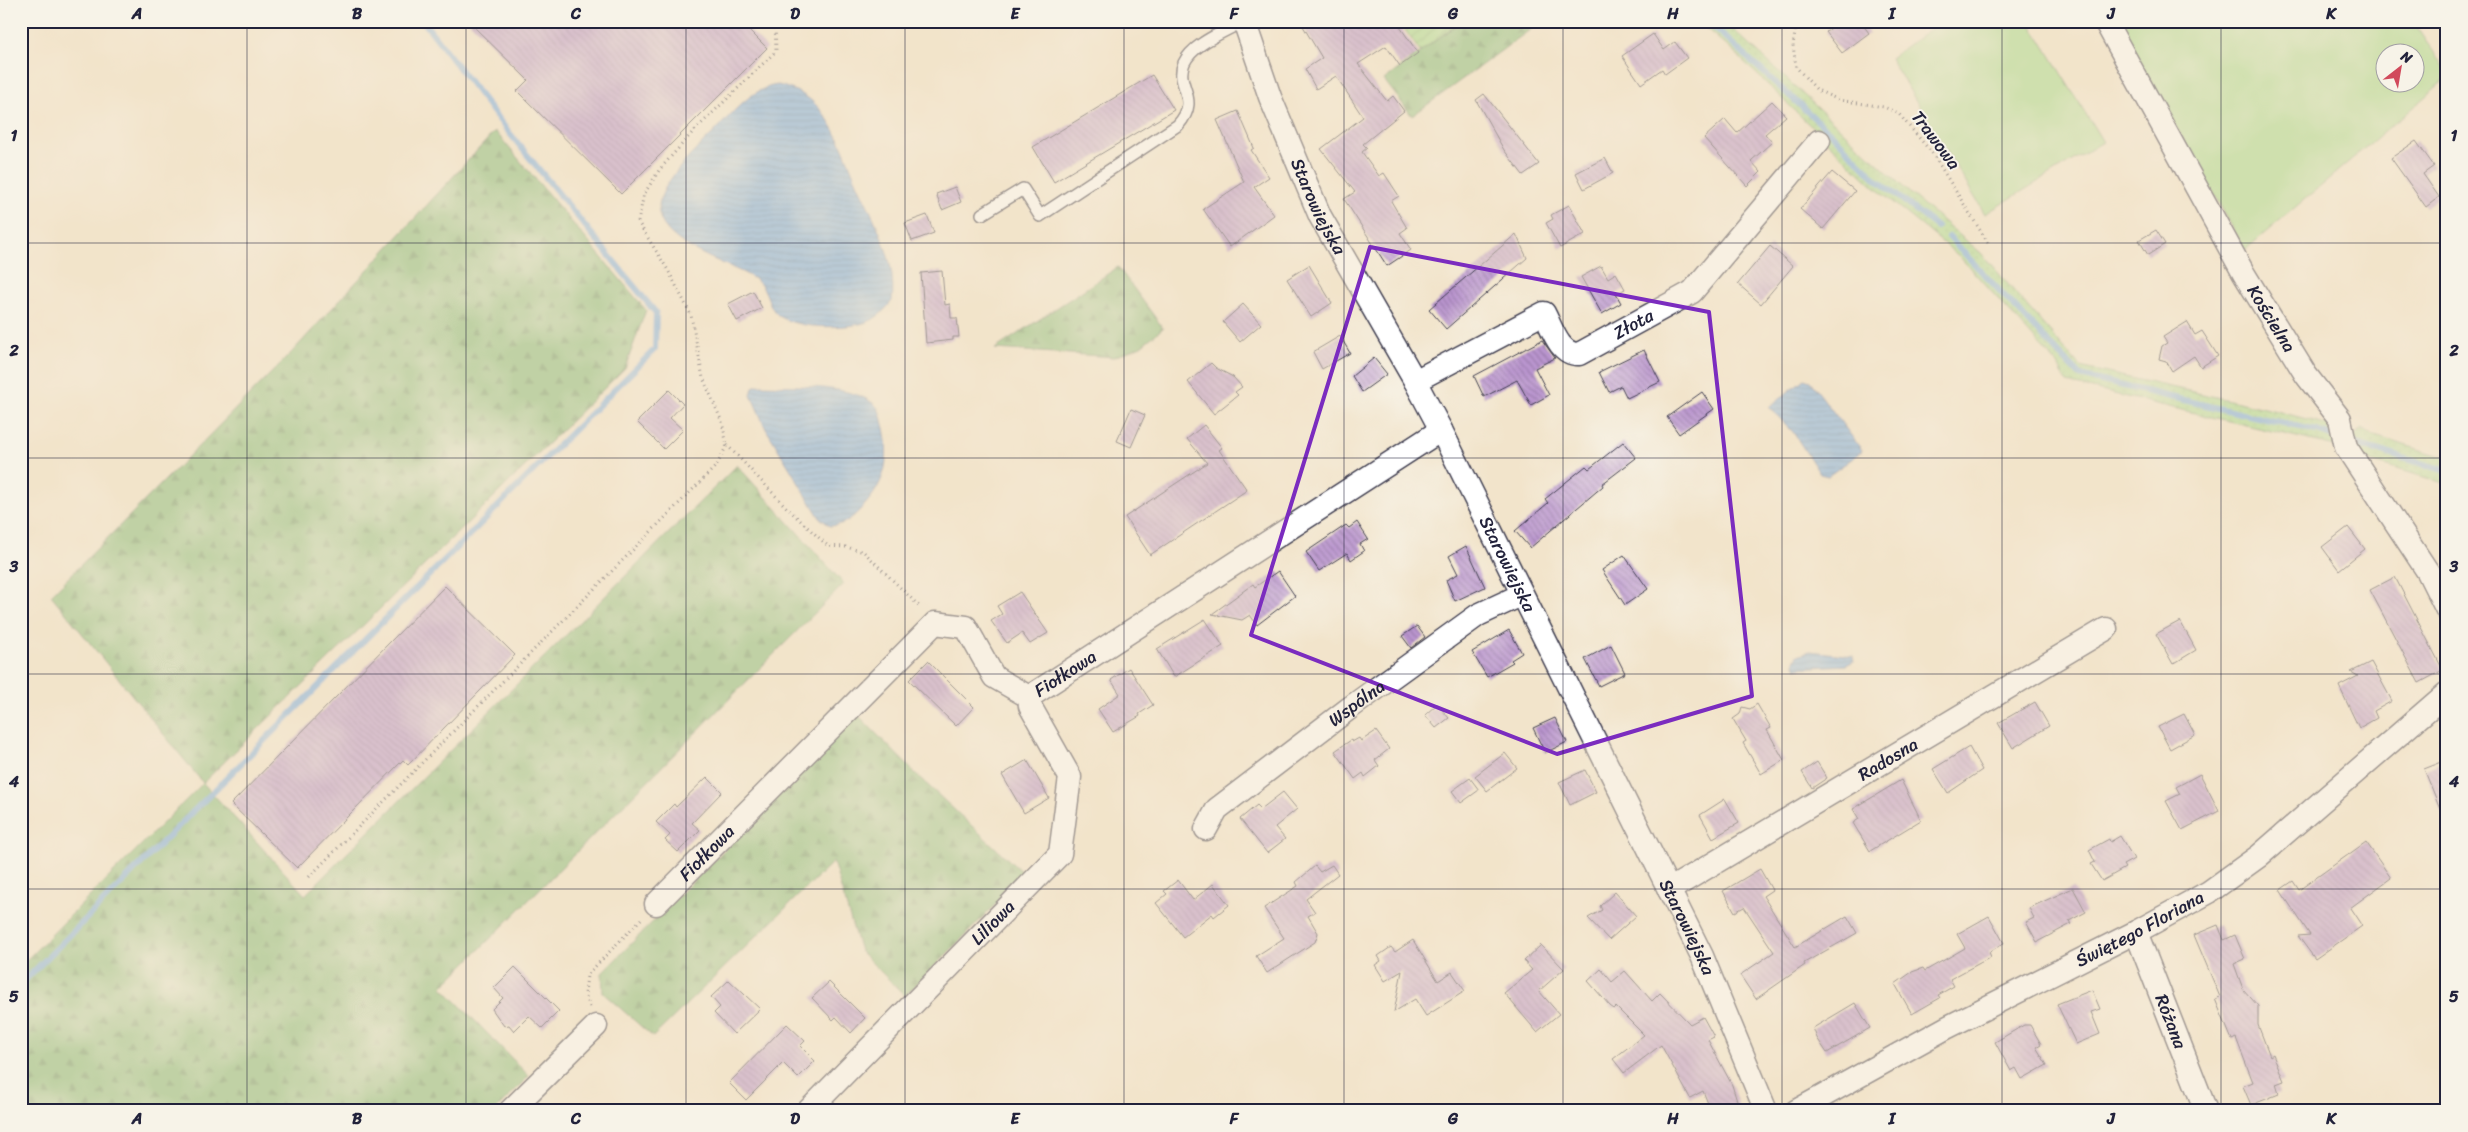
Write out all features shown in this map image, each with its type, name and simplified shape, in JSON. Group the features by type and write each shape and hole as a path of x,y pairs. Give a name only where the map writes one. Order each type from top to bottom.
{"street":[{"name":"Starowiejska","path":"1244,21 1270,97 1320,216 1441,430 1702,956 1766,1111"},
{"name":"Kościelna","path":"2106,21 2244,274 2306,375 2340,420 2345,442 2428,572 2447,610"},
{"name":"Złota","path":"1415,381 1544,313 1564,350 1572,354 1579,354 1692,292 1819,141"},
{"name":"Fiołkowa","path":"656,904 935,623 966,627 994,677 1029,697 1441,430"},
{"name":"Wspólna","path":"1206,829 1217,809 1351,706 1478,615 1521,594"},
{"name":"Radosna","path":"1669,890 2106,628"},
{"name":"Świętego Floriana","path":"1796,1111 1946,1028 2136,932 2209,892 2259,856 2447,693"},
{"name":"Liliowa","path":"808,1111 1060,854 1070,776 1030,706 1029,697"},
{"name":"Różana","path":"2136,932 2206,1111"},
{"path":"510,1111 596,1026"}],"lane":[{"path":"982,214 1023,190 1040,216 1178,124 1186,116 1189,104 1183,76 1184,63 1197,48 1244,21"}],"path":[{"path":"775,21 776,51 692,133 660,168 644,194 638,222 668,270 691,315 703,378 722,422 727,445 790,511 828,546 846,547 864,552 935,623"},
{"name":"Trawowa","path":"1797,21 1793,45 1796,67 1817,90 1839,100 1884,107 1898,114 1932,153 1990,246"},
{"path":"309,877 718,465 727,445"},
{"path":"596,1026 585,994 587,975 656,904"}],"highlighted area":[{"path":"1370,247 1709,312 1752,696 1557,754 1251,635"}],"green space":[{"path":"1399,21 1461,21 1420,52"},
{"path":"1461,21 1542,21 1412,116 1384,80"},
{"path":"1703,21 1724,21 1913,196 1981,253 2080,367 2261,407 2333,426 2335,446 2067,383 2058,365 1959,256 1874,187 1735,53 1701,24"},
{"path":"1942,21 2029,21 2103,142 1985,214 1890,58"},
{"path":"2117,21 2413,21 2447,72 2447,78 2245,250"},
{"path":"495,131 646,310 625,368 203,783 51,595 292,352"},
{"path":"1118,267 1163,328 1141,346 1114,357 995,349"},
{"path":"2363,429 2368,434 2447,458 2447,484 2354,456 2350,438"},
{"path":"737,465 844,584 442,987 529,1076 495,1111 21,1111 21,965 203,783 305,895"},
{"path":"858,715 920,778 1025,875 905,996 860,951 833,862 653,1037 603,993 602,973"}],"water":[{"path":"778,85 805,96 818,107 830,123 882,238 891,269 892,301 881,313 867,322 833,327 805,325 782,318 772,308 762,286 753,278 685,244 672,235 663,225 659,213 659,203 669,181 677,171 749,97 768,87"},
{"path":"1804,379 1810,381 1862,450 1828,476 1820,474 1793,432 1769,407"},
{"path":"759,385 804,386 839,390 868,399 877,407 880,412 886,441 887,452 884,473 868,502 843,523 830,526 820,518 766,429 751,395 753,387"},
{"path":"1810,651 1853,656 1854,661 1846,665 1797,668 1794,663 1798,655"}],"building":[{"path":"468,21 740,21 767,48 621,194 517,91 528,80"},
{"path":"1300,21 1396,21 1418,53 1400,66 1386,46 1358,64 1387,101 1393,96 1404,111 1363,144 1367,148 1362,152 1379,176 1384,173 1399,196 1391,201 1407,228 1400,233 1411,250 1387,266 1344,199 1355,192 1321,149 1363,117 1336,76 1316,89 1305,69 1322,58"},
{"path":"1841,21 1860,21 1869,33 1842,53 1826,32"},
{"path":"1653,34 1664,50 1675,42 1687,58 1665,74 1662,69 1641,84 1622,56"},
{"path":"1152,75 1174,110 1054,182 1033,147"},
{"path":"1484,94 1539,164 1523,175 1504,150 1476,100"},
{"path":"1772,101 1786,116 1765,134 1772,142 1751,161 1761,172 1747,186 1704,138 1725,119 1737,133"},
{"path":"1238,111 1254,148 1251,150 1269,177 1254,187 1274,215 1230,247 1203,209 1244,182 1217,120"},
{"path":"2416,141 2434,166 2423,174 2439,197 2426,207 2391,158"},
{"path":"1605,158 1613,173 1584,189 1576,173"},
{"path":"1832,172 1855,191 1823,229 1800,209"},
{"path":"955,187 961,202 942,210 936,194"},
{"path":"1569,205 1585,234 1560,248 1546,223 1553,219 1551,215"},
{"path":"927,215 934,233 912,241 905,223"},
{"path":"2156,230 2165,244 2148,255 2139,240"},
{"path":"1516,234 1527,258 1446,329 1429,309"},
{"path":"1770,246 1793,266 1761,304 1738,284"},
{"path":"1309,265 1332,303 1311,317 1287,279"},
{"path":"1601,266 1608,278 1616,273 1625,289 1616,294 1621,303 1602,314 1581,277"},
{"path":"942,271 945,305 950,304 951,318 957,318 959,337 953,337 953,340 926,343 921,273"},
{"path":"753,291 762,308 737,321 728,304"},
{"path":"1243,304 1261,324 1240,342 1223,322"},
{"path":"2187,322 2195,335 2202,331 2218,356 2201,367 2194,356 2172,371 2166,361 2159,359 2162,346 2167,343 2163,337"},
{"path":"1340,336 1350,353 1322,369 1313,352"},
{"path":"1542,340 1555,358 1535,368 1549,395 1531,405 1517,380 1484,397 1474,376"},
{"path":"1644,350 1660,382 1627,398 1621,386 1609,392 1599,372"},
{"path":"1374,358 1387,374 1362,392 1352,376"},
{"path":"1211,363 1216,368 1233,377 1242,387 1235,392 1238,395 1214,414 1188,382"},
{"path":"669,390 683,404 670,418 683,430 664,449 637,422"},
{"path":"1702,392 1714,409 1679,434 1667,417"},
{"path":"1131,409 1145,415 1131,447 1117,441"},
{"path":"1204,425 1222,448 1219,450 1247,490 1150,555 1125,517 1207,463 1187,439"},
{"path":"1623,442 1636,458 1602,484 1603,486 1530,548 1515,531 1548,503 1545,499 1586,466 1589,469"},
{"path":"1357,522 1368,539 1360,544 1364,551 1351,560 1347,553 1319,571 1306,552 1346,525 1349,528"},
{"path":"2348,527 2365,549 2339,570 2322,547"},
{"path":"1466,546 1485,587 1455,601 1446,580 1458,574 1449,556"},
{"path":"1624,555 1648,589 1625,605 1602,570"},
{"path":"1278,571 1295,596 1257,625 1250,615 1242,620 1212,614 1253,584 1255,587"},
{"path":"2395,577 2443,670 2419,683 2370,590"},
{"path":"445,586 515,655 408,765 403,760 297,868 231,804"},
{"path":"1020,592 1048,633 1030,644 1022,633 1007,643 991,621 1002,614 997,606"},
{"path":"1205,619 1223,646 1174,677 1157,649"},
{"path":"2180,621 2196,650 2173,664 2156,634"},
{"path":"1417,626 1425,637 1411,648 1402,636"},
{"path":"1509,630 1522,653 1511,660 1513,662 1487,677 1472,652"},
{"path":"1611,645 1625,673 1599,686 1585,659"},
{"path":"928,661 974,707 956,726 909,680"},
{"path":"2371,662 2392,701 2374,711 2377,718 2359,728 2339,686 2358,676 2351,672"},
{"path":"1129,668 1153,705 1139,714 1140,716 1113,732 1098,709 1120,694 1111,680"},
{"path":"2035,702 2049,726 2013,748 1998,723"},
{"path":"1437,704 1449,718 1436,728 1425,715"},
{"path":"1757,704 1771,728 1767,730 1784,760 1761,774 1743,743 1746,741 1733,719 1740,714 1742,707 1750,709"},
{"path":"2184,714 2195,735 2170,749 2158,727"},
{"path":"1555,718 1567,742 1545,753 1533,728"},
{"path":"1376,731 1389,749 1375,760 1379,766 1365,777 1363,773 1355,779 1335,751 1351,740 1352,742 1359,738 1361,741"},
{"path":"1969,747 1982,770 1948,793 1933,769"},
{"path":"1505,753 1517,768 1487,791 1475,776"},
{"path":"1027,760 1049,798 1024,813 1002,775"},
{"path":"2447,760 2447,823 2446,823 2424,769"},
{"path":"1817,762 1827,778 1812,788 1802,772"},
{"path":"1585,770 1596,792 1570,805 1559,782"},
{"path":"2200,774 2219,811 2182,830 2166,801 2180,794 2176,787"},
{"path":"707,777 722,792 692,823 700,830 678,852 665,840 670,835 656,822 674,804 676,807"},
{"path":"1470,778 1479,790 1461,803 1452,791"},
{"path":"1901,780 1921,820 1870,851 1853,823 1859,819 1853,809"},
{"path":"1283,792 1297,809 1275,827 1285,839 1267,853 1240,819 1257,805 1261,809"},
{"path":"1725,799 1739,823 1713,838 1700,815"},
{"path":"2120,836 2134,859 2123,865 2125,868 2102,881 2091,864 2095,862 2089,850 2109,839 2110,842"},
{"path":"2366,842 2391,878 2350,908 2362,926 2315,959 2298,936 2310,935 2280,890 2293,881 2299,890"},
{"path":"1332,865 1338,874 1306,899 1315,912 1308,916 1318,933 1315,942 1267,973 1256,956 1284,938 1264,908 1298,886 1296,882 1315,866 1320,872"},
{"path":"1760,869 1772,890 1763,896 1795,947 1847,916 1857,933 1804,963 1805,965 1756,999 1740,975 1774,952 1744,907 1735,912 1723,891"},
{"path":"1178,880 1193,900 1213,884 1229,905 1214,917 1212,914 1183,937 1156,903 1167,894 1164,891"},
{"path":"2073,888 2086,912 2069,921 2071,924 2037,942 2026,922 2034,918 2029,908"},
{"path":"1615,892 1636,916 1609,940 1588,918 1602,910 1600,906"},
{"path":"1989,916 2004,943 1989,952 1991,957 1950,979 1954,986 1938,995 1940,998 1912,1014 1895,984 1912,972 1923,968 1925,971 1965,948 1957,934"},
{"path":"2218,925 2224,940 2235,935 2245,959 2234,964 2243,989 2258,1006 2258,1025 2270,1056 2273,1054 2284,1081 2276,1084 2279,1094 2251,1105 2243,1086 2253,1082 2236,1038 2232,1040 2215,999 2220,997 2194,935"},
{"path":"1413,940 1438,981 1452,972 1465,991 1426,1016 1415,999 1394,1012 1402,971 1385,981 1375,965 1381,961 1378,956 1391,947 1395,952"},
{"path":"1541,945 1564,969 1539,991 1559,1014 1537,1032 1504,993 1532,970 1524,961"},
{"path":"515,967 559,1011 542,1028 529,1016 514,1031 509,1025 504,1026 492,1009 503,998 494,988"},
{"path":"1601,969 1612,982 1625,971 1652,1001 1660,993 1690,1024 1703,1017 1714,1037 1708,1040 1732,1085 1740,1111 1711,1111 1703,1091 1690,1098 1661,1045 1624,1073 1613,1059 1644,1035 1616,1007 1614,1009 1610,1006 1588,981"},
{"path":"729,980 760,1009 734,1034 714,1013 720,1007 711,997"},
{"path":"829,982 865,1018 851,1033 836,1017 833,1020 812,998"},
{"path":"2092,990 2100,1009 2091,1012 2100,1034 2076,1044 2057,1004"},
{"path":"1855,1003 1870,1028 1827,1053 1813,1028"},
{"path":"787,1024 805,1041 800,1046 815,1061 798,1078 783,1063 746,1100 729,1083"},
{"path":"2024,1025 2030,1025 2041,1044 2036,1047 2047,1065 2022,1079 2016,1068 2011,1071 1995,1042"}],"waterway":[{"path":"21,984 655,349 656,313 503,125 423,21"},
{"path":"1707,21 1832,134 1876,179 1937,227"},
{"path":"1949,237 2080,376 2317,431 2340,439"},
{"path":"2349,442 2447,471"}]}
